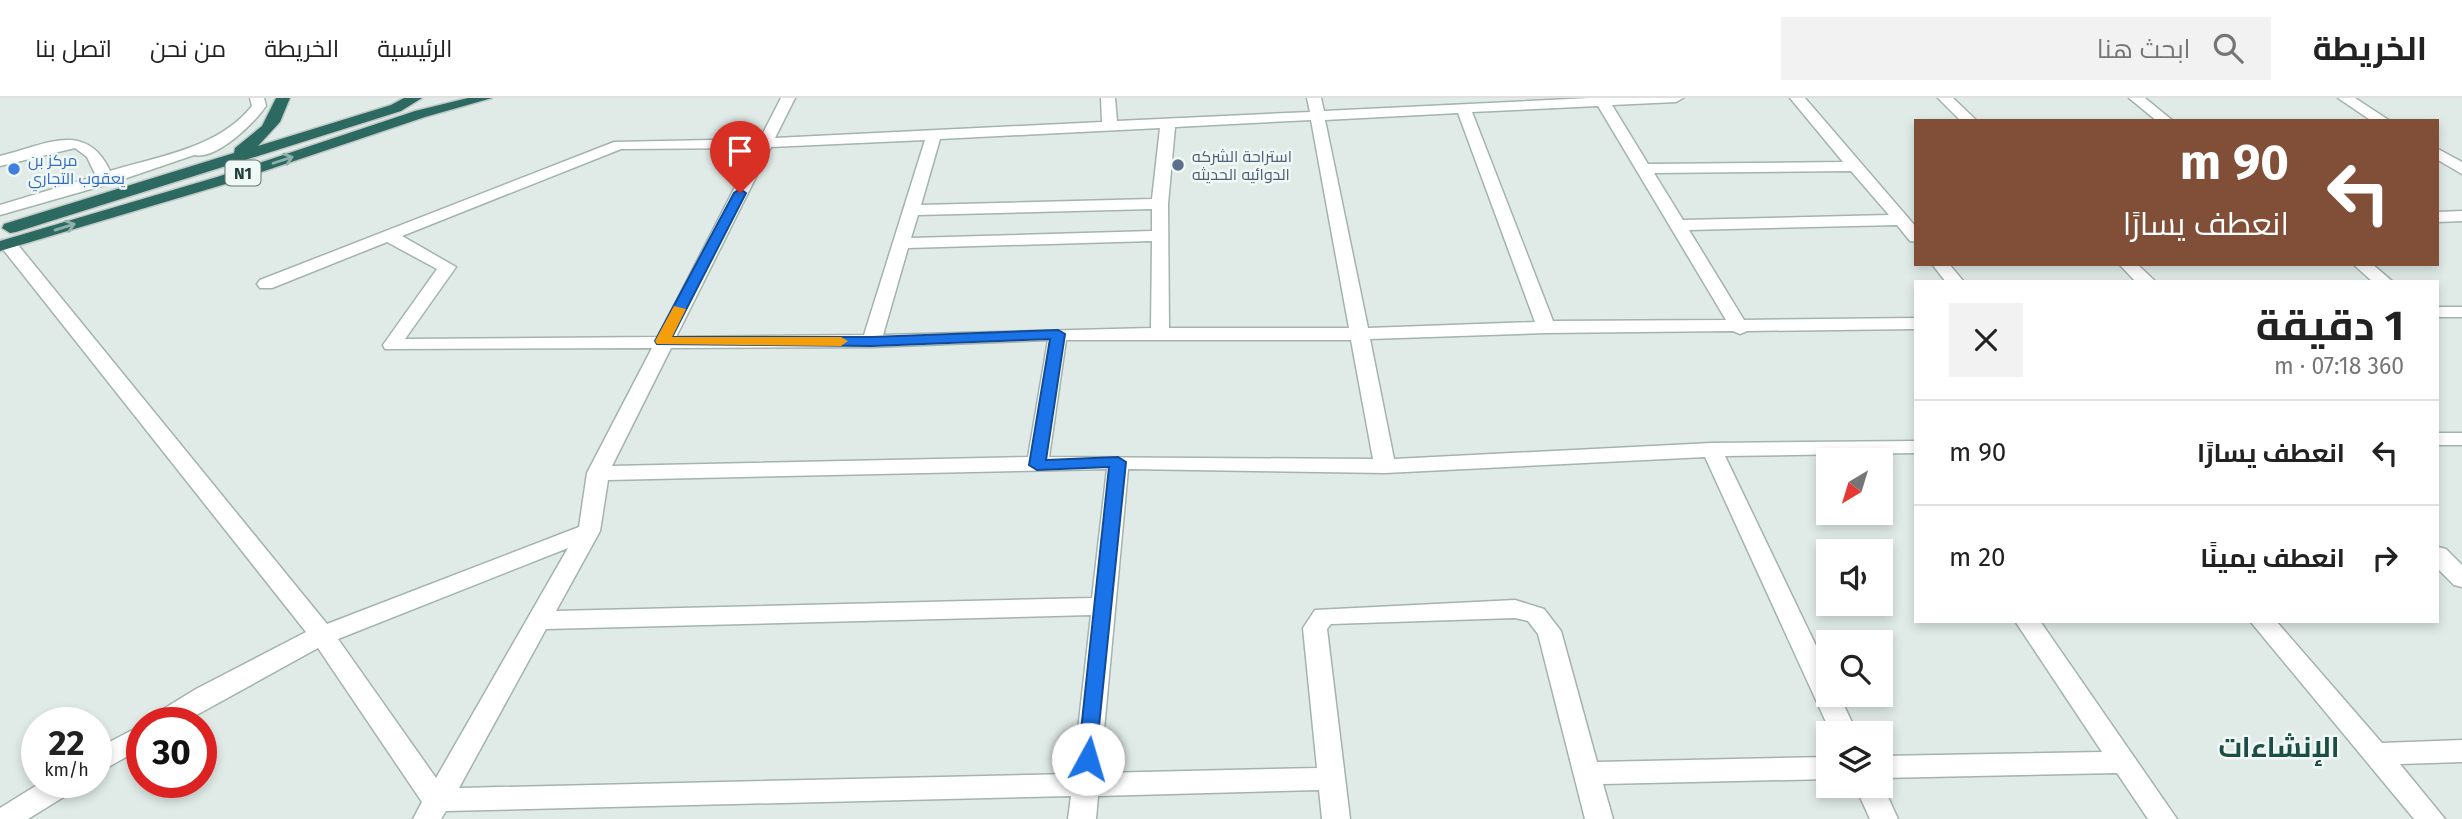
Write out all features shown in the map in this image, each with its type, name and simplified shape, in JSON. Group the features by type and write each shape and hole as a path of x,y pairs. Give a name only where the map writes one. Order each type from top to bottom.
{"highway":[{"path":"214,165 247,147 269,128 284,98"},
{"name":"N1","path":"3,240 138,189 396,108 415,98"},
{"name":"N1","path":"3,240 223,180 420,114 485,98"}],"street":[{"path":"138,189 243,127 259,106 257,98"},
{"path":"432,810 589,531 598,473 662,341 788,98"},
{"path":"1108,98 1110,127"},
{"path":"266,284 619,145 766,144 1110,127 1315,107 1464,110 1675,98"},
{"path":"1797,98 1914,235"},
{"path":"1945,98 1968,119"},
{"path":"2136,98 2163,119"},
{"path":"2345,98 2380,119"},
{"path":"1602,102 1740,328"},
{"path":"1315,107 1385,466"},
{"path":"1464,110 1546,327"},
{"path":"1160,333 1160,204 1168,123"},
{"path":"872,341 934,134"},
{"path":"0,160 71,143 83,144 92,149 106,180"},
{"path":"0,210 106,180 212,145"},
{"path":"2439,155 2462,169"},
{"path":"1643,169 1856,166"},
{"path":"911,209 1160,204"},
{"path":"2439,217 2462,216"},
{"path":"1677,225 1902,220"},
{"path":"388,236 447,267 392,345 872,341 1058,334 1360,334 1546,327 1740,328 1914,324"},
{"path":"902,243 1160,236"},
{"path":"3,240 322,635 432,810"},
{"path":"1942,266 1953,280"},
{"path":"2129,266 2145,280"},
{"path":"2364,266 2381,280"},
{"path":"2439,312 2462,312"},
{"path":"1037,465 1058,334"},
{"path":"2439,439 2462,439"},
{"path":"598,473 1118,462 1385,466 1712,450 1914,447"},
{"path":"1712,450 1838,721"},
{"path":"1082,819 1118,462"},
{"path":"187,707 322,635 589,531"},
{"path":"2439,556 2462,579"},
{"path":"539,620 1103,606"},
{"path":"1336,819 1315,628 1324,616 1515,609 1536,615 1549,631 1599,819"},
{"path":"2027,623 2163,819"},
{"path":"2264,623 2431,819"},
{"path":"2375,754 2462,751"},
{"path":"1893,767 2125,762"},
{"path":"1585,773 1816,768"},
{"path":"432,810 1085,784 1333,779"},
{"path":"5,819 39,798"},
{"path":"1874,798 1884,819"}],"slow traffic":[{"path":"679,309 662,341 841,341"}],"place":[{"name":"استراحة الشركه الدوائيه الحديثه","path":"1178,165"},
{"name":"مركز بن يعقوب التجاري","path":"14,169"}],"district":[{"name":"الإنشاءات","path":"2279,747"}],"route":[{"path":"740,193 662,341 872,341 1058,334 1037,465 1118,462 1088,759"}]}
